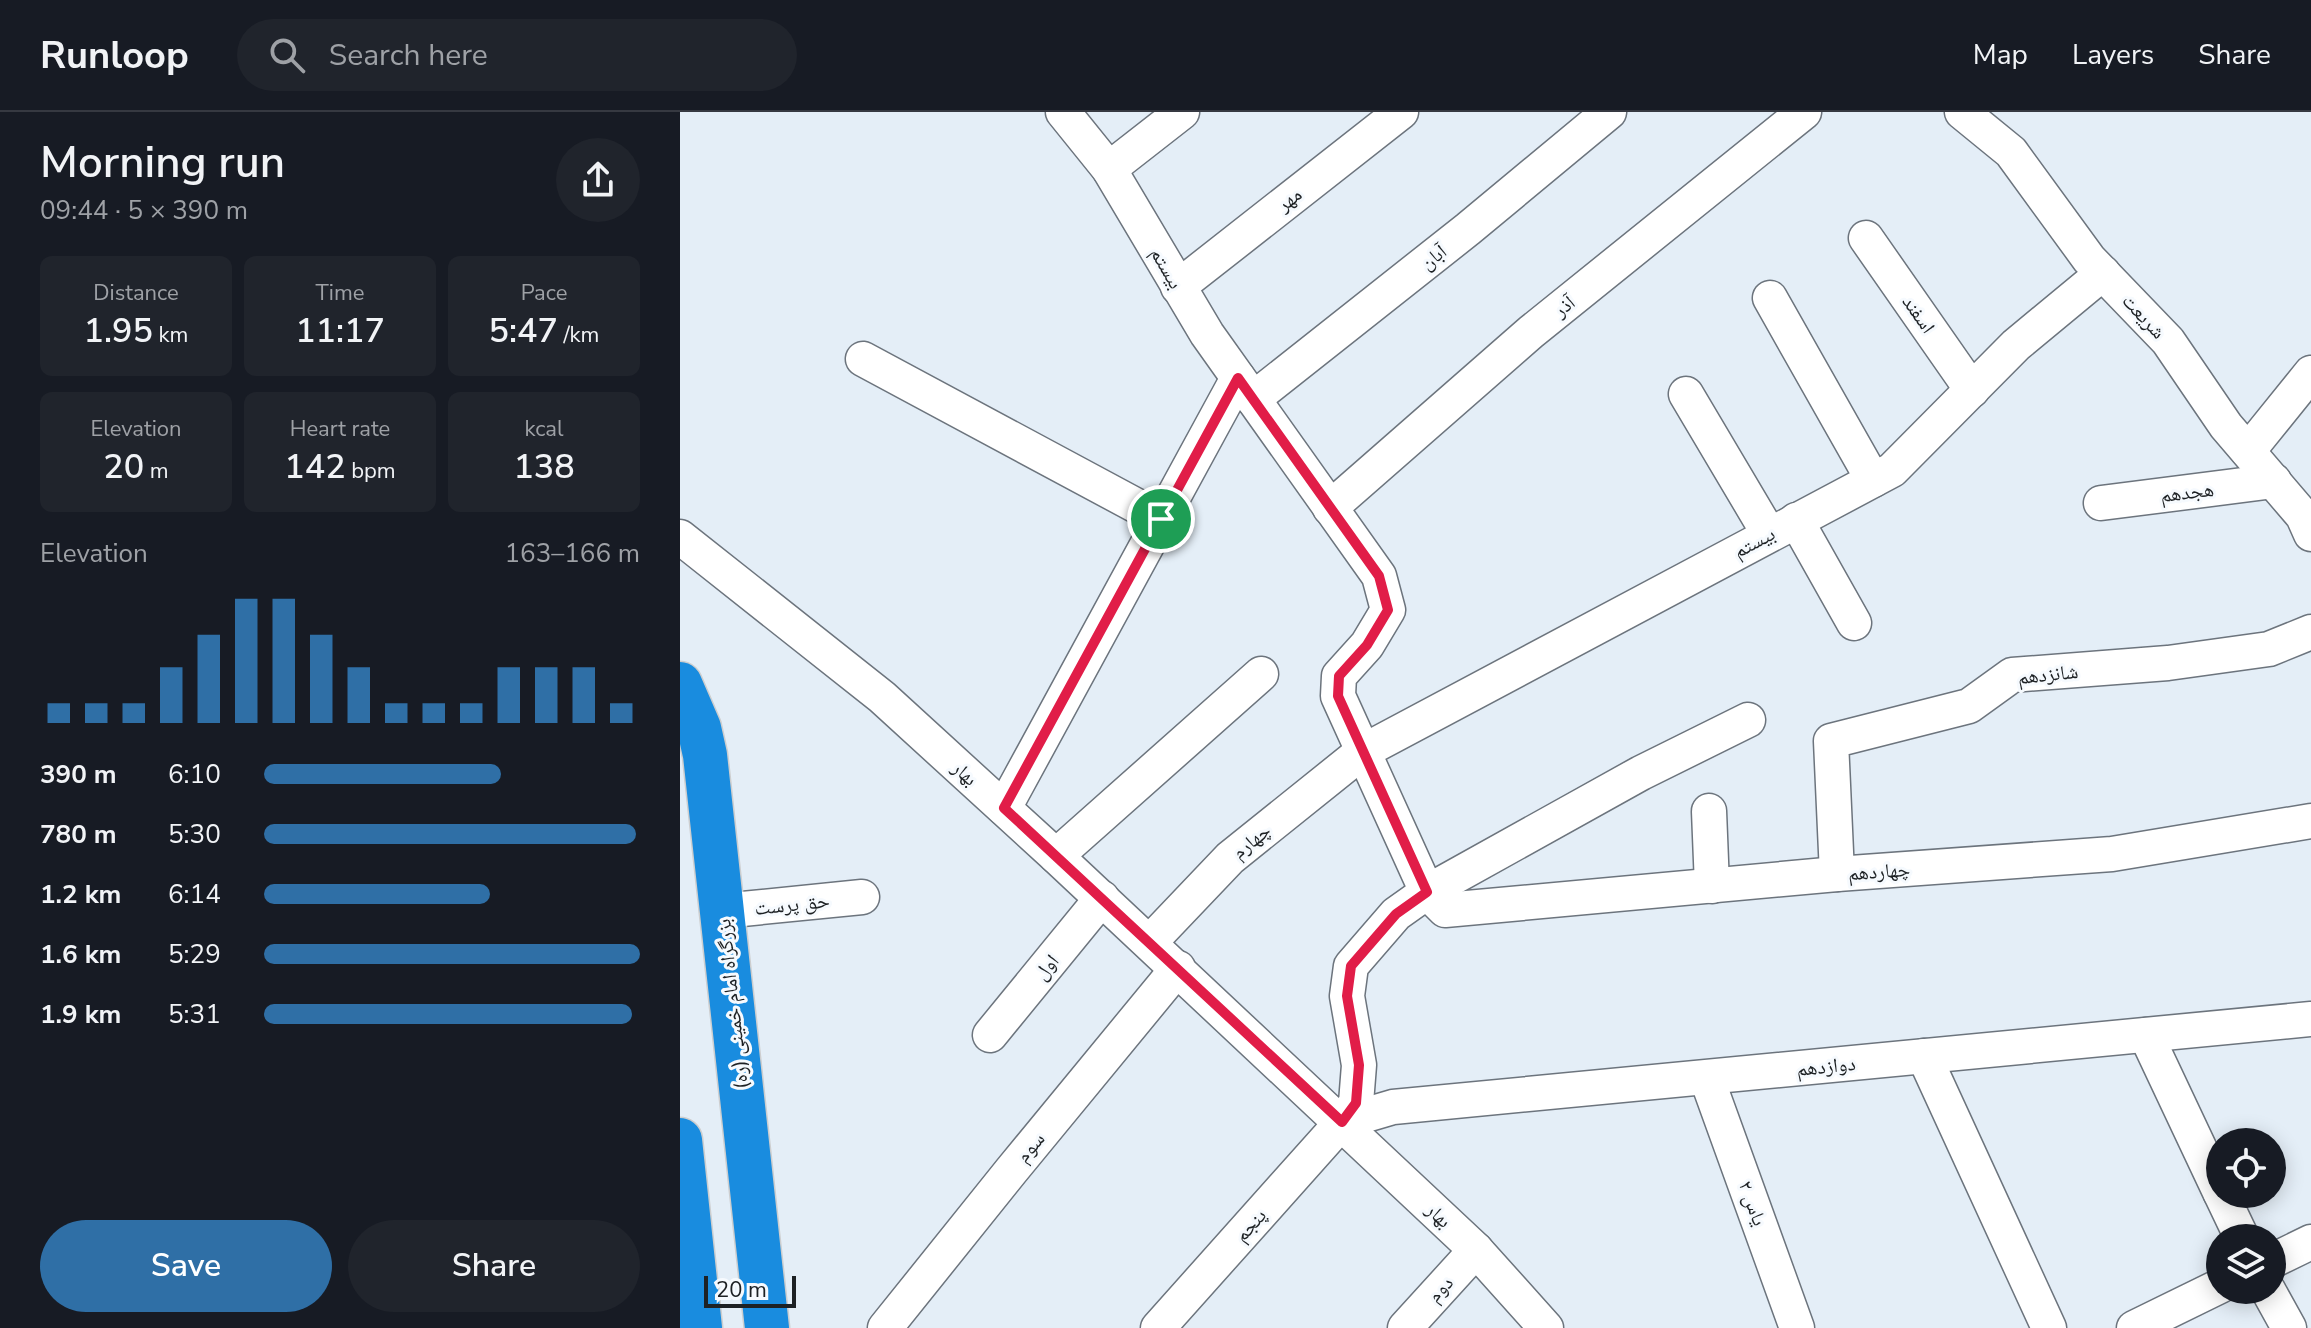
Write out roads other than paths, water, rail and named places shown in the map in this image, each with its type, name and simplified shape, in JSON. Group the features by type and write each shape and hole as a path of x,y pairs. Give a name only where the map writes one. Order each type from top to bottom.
{"highway":[{"name":"بزرگراه امام خمینی (ره)","path":"680,684 703,743 767,1328"},
{"path":"680,1140 700,1328"}],"street":[{"name":"بیستم","path":"1063,112 1109,169 1178,287 1379,576 1388,610 1367,645 1339,676 1338,696 1362,752 1436,901"},
{"path":"1109,169 1182,112"},
{"name":"مهر","path":"1178,287 1401,112"},
{"name":"آبان","path":"1246,388 1468,229 1609,112"},
{"name":"آذر","path":"1330,508 1531,332 1804,112"},
{"name":"شریعت","path":"1962,112 2011,152 2089,259 2168,341 2226,426 2303,516 2311,534"},
{"name":"اسفند","path":"1866,238 1972,390"},
{"name":"بیستم","path":"1362,752 1892,470 2016,345 2103,273"},
{"path":"1770,298 1873,480"},
{"path":"863,359 1161,519"},
{"path":"2248,451 2311,373"},
{"path":"1004,808 1161,519 1246,388"},
{"path":"1686,394 1854,623"},
{"name":"هجدهم","path":"2101,503 2274,481"},
{"name":"بهار","path":"680,537 882,697 1004,808 1476,1250 1546,1328"},
{"name":"شانزدهم","path":"1837,874 1831,741 1969,706 2012,675 2168,663 2269,649 2311,632"},
{"path":"1056,856 1261,674"},
{"path":"1342,1122 1356,1103 1359,1065 1347,996 1351,966 1396,914 1436,901 1641,773 1748,720"},
{"name":"چهارم","path":"1150,942 1230,858 1362,752"},
{"path":"1709,811 1712,886"},
{"name":"چهاردهم","path":"1436,901 1712,886 2112,854 2311,821"},
{"name":"حق پرست","path":"722,911 862,897"},
{"name":"اول","path":"990,1035 1102,898"},
{"name":"سوم","path":"885,1328 1178,968"},
{"name":"دوازدهم","path":"1342,1122 1393,1107 2311,1019"},
{"path":"2146,1035 2206,1163"},
{"path":"1924,1056 2049,1328"},
{"name":"یاس ۲","path":"1707,1079 1797,1328"},
{"name":"پنجم","path":"1158,1328 1342,1122"},
{"path":"2286,1254 2311,1242"},
{"name":"دوم","path":"1405,1328 1476,1250"},
{"path":"2134,1328 2206,1293"},
{"path":"2276,1304 2289,1328"}]}
